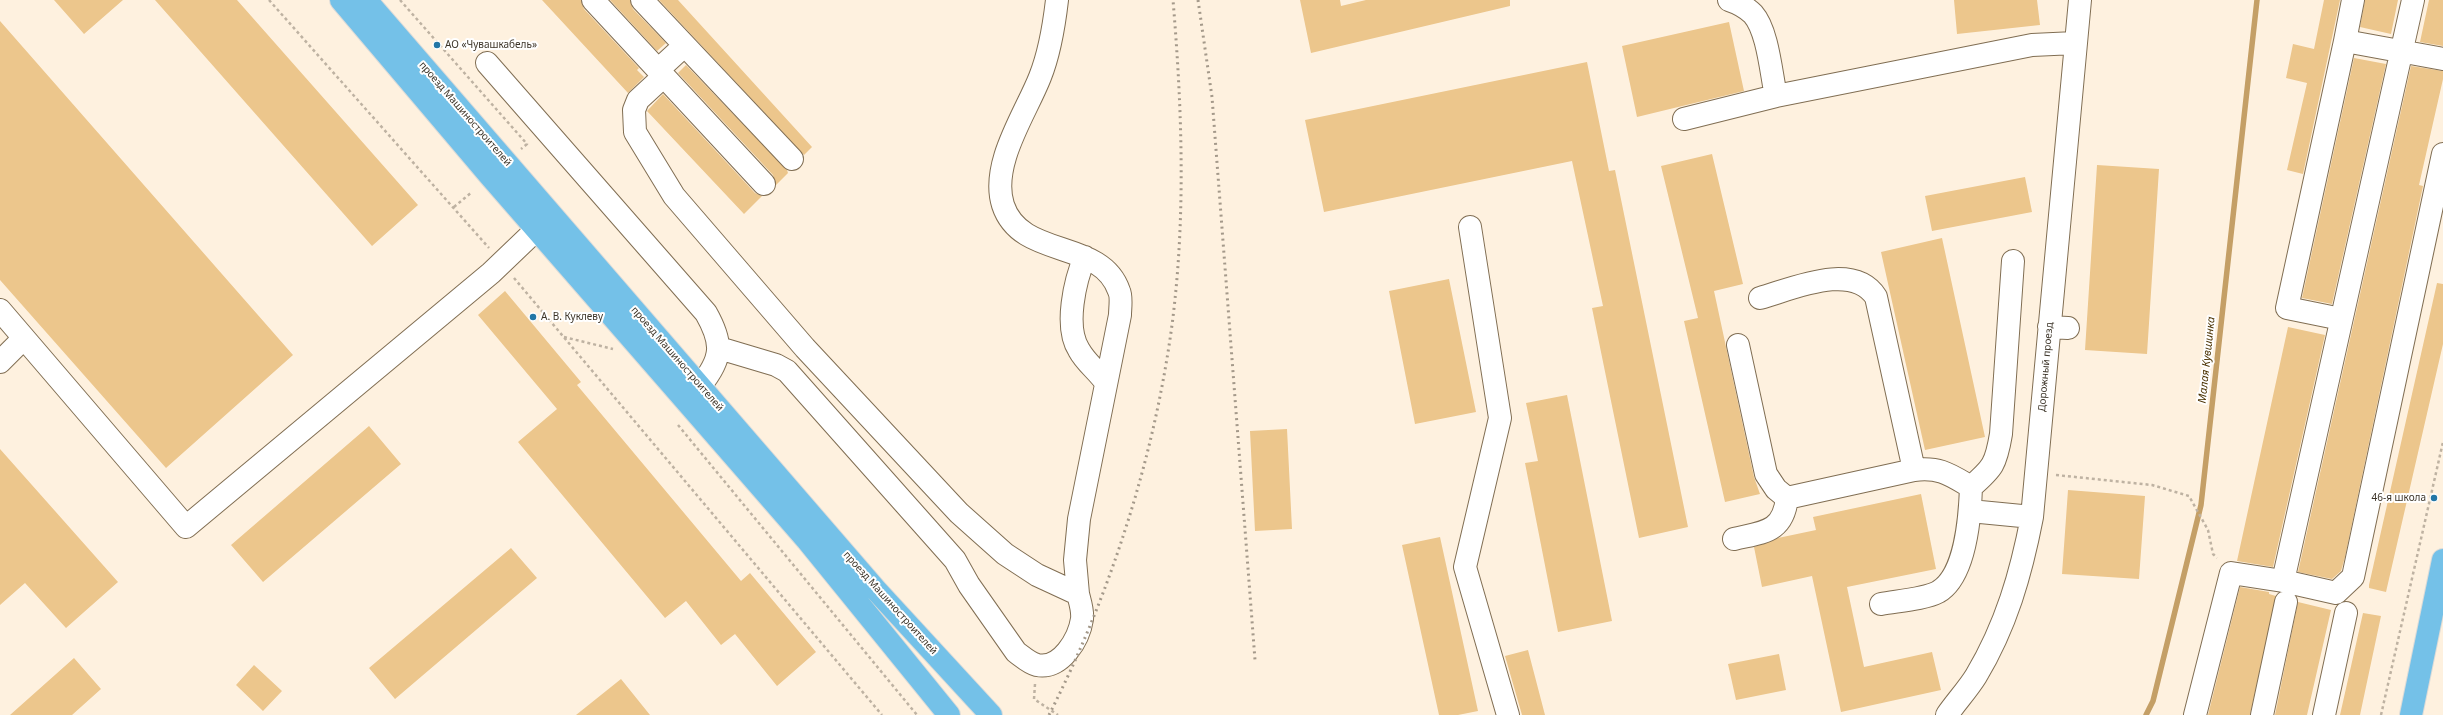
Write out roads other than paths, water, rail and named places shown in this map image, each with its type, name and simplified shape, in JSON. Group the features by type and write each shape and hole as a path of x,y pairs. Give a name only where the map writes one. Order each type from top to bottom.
{"main road":[{"name":"проезд Машиностроителей","path":"341,0 545,222 692,392 991,715"},
{"name":"проезд Машиностроителей","path":"366,0 545,222"},
{"name":"проезд Машиностроителей","path":"692,392 807,540 949,715"},
{"path":"2411,715 2443,560"}],"street":[{"path":"593,0 764,184"},
{"path":"642,0 792,159"},
{"path":"719,348 776,365 787,371 955,560 968,585 1016,652 1026,660 1036,665 1046,666 1056,661 1070,649 1079,631 1082,617 1075,560 1079,519 1120,315 1120,292 1110,273 1085,257 1036,242 1016,227 1003,205 1002,176 1009,141 1040,76 1053,29 1057,0"},
{"path":"1729,0 1742,5 1753,14 1762,29 1776,96"},
{"name":"Дорожный проезд","path":"1947,715 1976,676 2003,622 2022,570 2032,517 2058,328 2075,42 2080,0"},
{"path":"2341,319 2287,308 2354,0"},
{"path":"2283,580 2413,0"},
{"path":"2345,41 2402,50 2443,59"},
{"path":"1684,119 1776,96 2032,45 2075,42"},
{"path":"684,46 638,100 634,110 635,132 674,196 805,348 959,513 1005,554 1037,575 1078,594"},
{"path":"487,63 706,313 717,333 719,348 713,368 692,392"},
{"path":"2195,715 2231,573 2283,580 2336,593 2353,577 2443,154"},
{"path":"0,310 186,527 502,264 545,222"},
{"path":"1470,227 1500,418 1465,567 1508,715"},
{"path":"1085,257 1074,288 1073,329 1077,348 1106,383"},
{"path":"1881,604 1937,592 1950,582 1959,566 1970,511 1970,488 1991,470 1998,453 2001,434 2012,261"},
{"path":"1760,298 1824,280 1841,279 1871,289 1876,297 1914,470"},
{"path":"0,362 24,338"},
{"path":"1738,346 1766,474 1776,490 1787,498 1914,470 1932,468 1945,472 1970,488"},
{"path":"1734,539 1769,530 1779,524 1786,511 1787,498"},
{"path":"1970,511 2032,517"},
{"path":"2262,715 2286,602"},
{"path":"2324,715 2346,612"}],"waterway":[{"name":"Малая Кувшинка","path":"2146,715 2153,701 2201,505 2257,0"}],"railway":[{"path":"1049,715 1091,622 1127,525 1154,426 1164,375 1172,325 1181,203 1179,81 1173,0"},
{"path":"1198,0 1212,97 1255,660"}],"place":[{"name":"АО «Чувашкабель»","path":"437,45"},
{"name":"А. В. Куклеву","path":"533,317"},
{"name":"46-я школа","path":"2434,498"}]}
